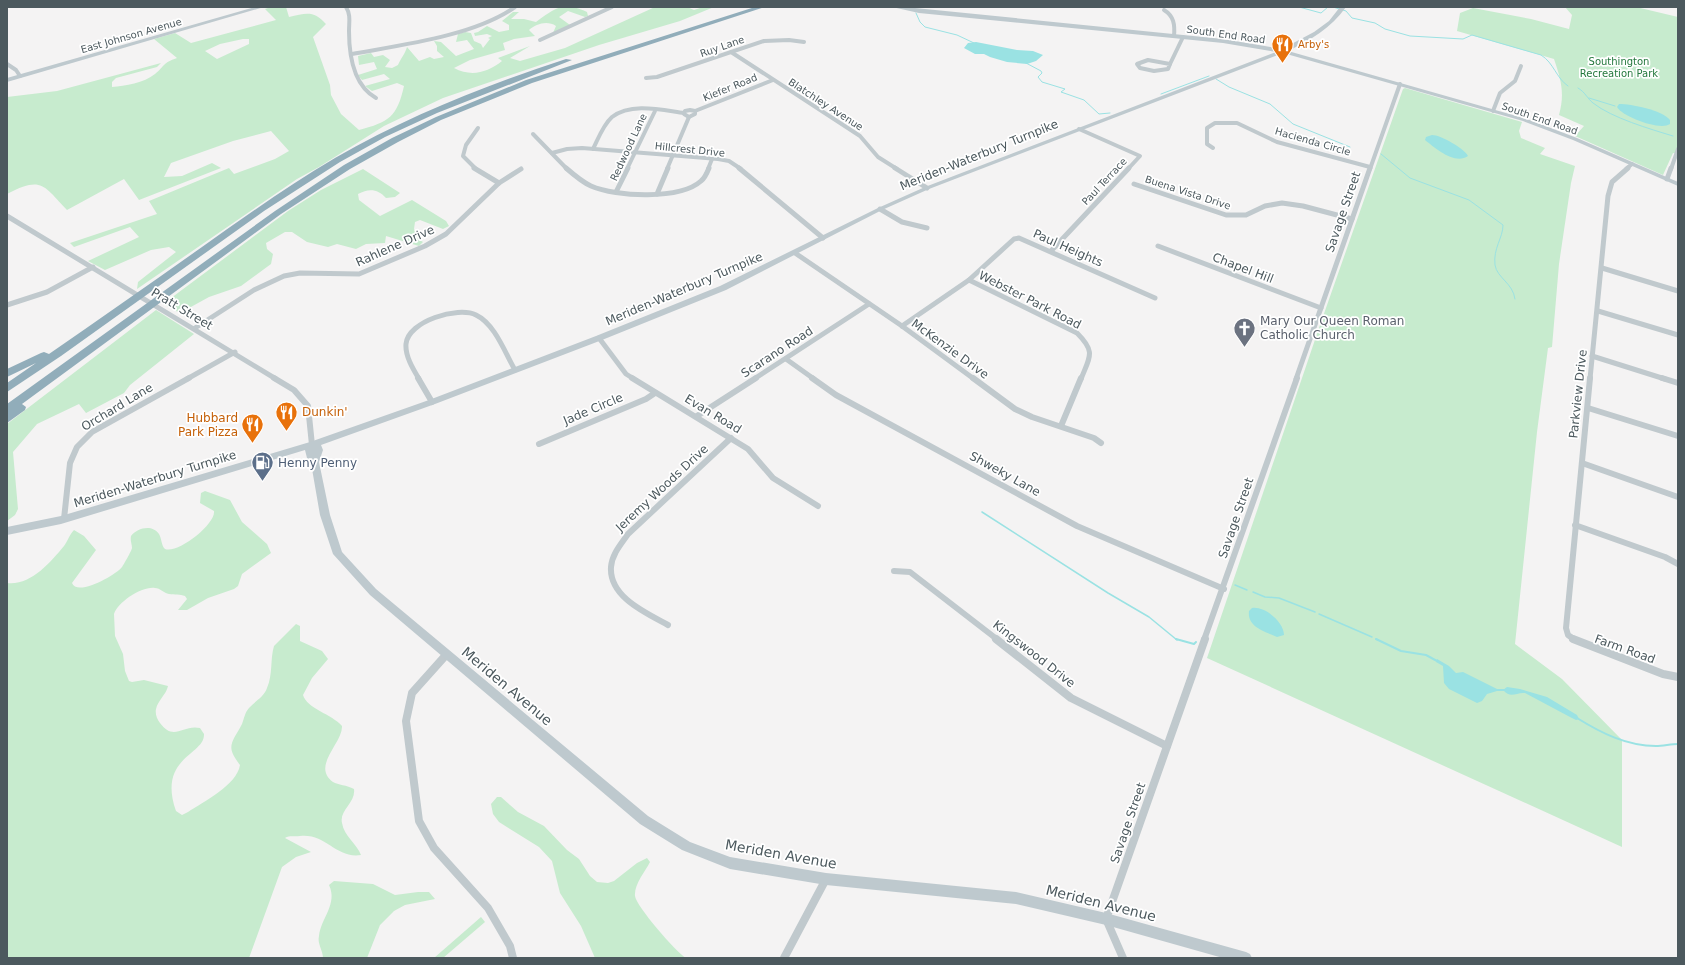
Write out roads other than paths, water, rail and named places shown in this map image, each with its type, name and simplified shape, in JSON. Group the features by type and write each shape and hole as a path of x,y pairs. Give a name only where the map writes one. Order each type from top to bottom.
{"highway":[{"path":"7,388 304,180 362,146 413,120 473,94 522,76 738,7"},
{"path":"7,409 276,213 326,179 378,149 432,122 525,83 762,7"},
{"path":"7,373 48,353 113,314"},
{"path":"7,419 106,341 119,328"}],"main road":[{"name":"East Johnson Avenue","path":"7,80 261,7"},
{"name":"South End Road","path":"895,7 919,11 1223,41 1283,52 1400,84 1548,128 1678,184"},
{"name":"Meriden-Waterbury Turnpike","path":"7,531 64,519 312,445 432,402 599,338 723,288 880,209 927,188 1078,129 1283,52 1316,34 1330,23 1342,9"},
{"name":"Meriden Avenue","path":"312,445 309,451 311,458 315,462 325,515 338,554 372,592 644,820 686,846 730,863 826,879 1016,898 1106,918 1246,958"}],"street":[{"path":"346,7 350,14 349,31 355,74 358,81 369,95 376,98"},
{"path":"352,54 433,39 490,21 505,14 515,7"},
{"path":"540,40 612,7"},
{"path":"1164,10 1170,14 1175,21 1174,36"},
{"path":"1171,64 1141,60 1137,64 1140,68 1165,71 1171,64 1178,45 1183,37"},
{"name":"Ruy Lane","path":"646,78 657,77 771,40 804,42"},
{"name":"Blatchley Avenue","path":"731,52 860,136 878,157 927,188"},
{"path":"7,64 16,70 20,76"},
{"path":"1494,111 1500,93 1515,81 1521,66"},
{"name":"Kiefer Road","path":"695,111 773,80"},
{"name":"Savage Street","path":"1106,918 1224,589 1400,84"},
{"path":"593,149 613,116 628,110 684,113 690,110 695,111 694,115 689,117 657,194"},
{"name":"Redwood Lane","path":"616,192 655,111"},
{"path":"684,113 685,116 689,117"},
{"name":"Hacienda Circle","path":"1213,148 1207,144 1207,128 1215,123 1229,121 1243,124 1277,142 1370,167"},
{"path":"478,128 464,149 463,156 471,166 499,183"},
{"name":"Paul Terrace","path":"1051,251 1140,156 1078,129"},
{"path":"533,134 589,186 616,192 657,194 676,193 695,186 706,175 712,159"},
{"name":"Hillcrest Drive","path":"552,153 575,148 723,160 734,164 823,238"},
{"path":"1667,179 1678,149"},
{"name":"Parkview Drive","path":"1568,635 1566,618 1611,184 1614,179 1632,164"},
{"name":"Rahlene Drive","path":"195,328 254,290 284,276 300,273 347,275 359,274 425,246 446,234 499,183 520,169"},
{"name":"Buena Vista Drive","path":"1134,184 1226,216 1246,215 1265,206 1282,203 1303,206 1352,219"},
{"path":"880,209 902,222 927,228"},
{"name":"Pratt Street","path":"7,216 235,352 294,390 302,397 308,406 312,445"},
{"name":"Paul Heights","path":"902,326 969,280 1014,239 1026,240 1155,298"},
{"name":"Chapel Hill","path":"1158,246 1321,308"},
{"name":"McKenzie Drive","path":"795,253 902,326 1015,409 1032,417 1094,438 1101,443"},
{"path":"7,305 47,292 93,267"},
{"path":"1602,268 1678,291"},
{"name":"Webster Park Road","path":"969,280 1077,333 1088,344 1090,356 1061,426"},
{"name":"Scarano Road","path":"697,416 869,304"},
{"path":"1598,311 1678,335"},
{"path":"432,402 407,356 406,342 416,328 435,317 455,313 476,314 487,323 515,370"},
{"name":"Evan Road","path":"599,338 626,374 731,438 755,456 766,472 818,506"},
{"name":"Orchard Lane","path":"64,519 70,463 74,451 83,439 110,421 235,352"},
{"path":"1592,356 1678,383"},
{"name":"Shweky Lane","path":"786,359 836,395 1077,526 1224,589"},
{"name":"Jade Circle","path":"539,444 646,399 655,393"},
{"path":"1588,408 1678,436"},
{"name":"Jeremy Woods Drive","path":"668,625 635,607 619,592 612,573 614,554 628,534 731,438"},
{"path":"1582,463 1678,497"},
{"path":"1575,525 1665,557 1678,564"},
{"name":"Kingswood Drive","path":"894,571 910,572 1071,698 1167,746"},
{"name":"Farm Road","path":"1568,635 1577,642 1592,648 1663,674 1677,677"},
{"path":"446,654 412,693 406,721 419,821 434,848 488,908 510,946 513,958"},
{"path":"784,958 826,879"},
{"path":"1106,918 1123,958"}],"water":[{"path":"976,42 1017,50 1033,51 1043,55 1036,61 1027,64 1007,62 984,54 975,54 964,48 968,43"},
{"path":"1619,104 1638,106 1660,113 1670,120 1670,124 1658,126 1634,119 1626,115 1617,107"},
{"path":"1432,135 1441,137 1452,143 1468,156 1457,159 1446,155 1425,140 1426,137"},
{"path":"1252,608 1257,608 1268,612 1273,616 1281,625 1284,635 1277,637 1257,628 1249,616 1249,611"},
{"path":"1437,659 1449,666 1456,673 1463,672 1497,689 1497,691 1487,694 1482,701 1477,703 1449,689 1444,683 1443,666 1436,662"},
{"path":"1507,687 1520,689 1547,697 1577,715 1579,719 1576,720 1525,693 1511,695 1506,693 1503,690"}],"waterway":[{"path":"1299,7 1321,13 1328,7"},
{"path":"1333,7 1346,11 1352,18 1375,23 1385,29 1410,36 1463,39 1472,35 1541,55 1549,62 1564,83 1568,86"},
{"path":"916,13 920,22 925,27 957,35 974,43"},
{"path":"1026,63 1041,71 1042,73 1038,77 1042,82 1065,89 1061,92 1084,100 1099,114 1110,113"},
{"path":"1161,94 1209,76"},
{"path":"1216,79 1229,87 1270,104 1293,124 1350,147"},
{"path":"1578,88 1593,103 1610,114 1673,136"},
{"path":"1589,98 1615,106"},
{"path":"1381,154 1410,178 1469,200 1503,225 1503,230 1495,253 1495,265 1496,270 1514,293 1515,299"},
{"path":"982,512 1108,593 1149,617 1177,640"},
{"path":"1235,585 1247,590"},
{"path":"1253,592 1265,597 1279,598 1315,612"},
{"path":"1319,614 1372,637"},
{"path":"1176,639 1194,644 1196,642"},
{"path":"1378,640 1376,639 1401,651 1426,655 1437,661"},
{"path":"1496,690 1504,690"},
{"path":"1577,718 1595,729 1615,738 1635,744 1656,746 1678,744"}],"place":[{"name":"Arby's","path":"1283,64"},
{"name":"Mary Our Queen Roman Catholic Church","path":"1245,348"},
{"name":"Dunkin'","path":"286,432"},
{"name":"Hubbard Park Pizza","path":"253,444"},
{"name":"Henny Penny","path":"262,482"}],"park label":[{"name":"Southington Recreation Park","path":"1619,66"}]}
